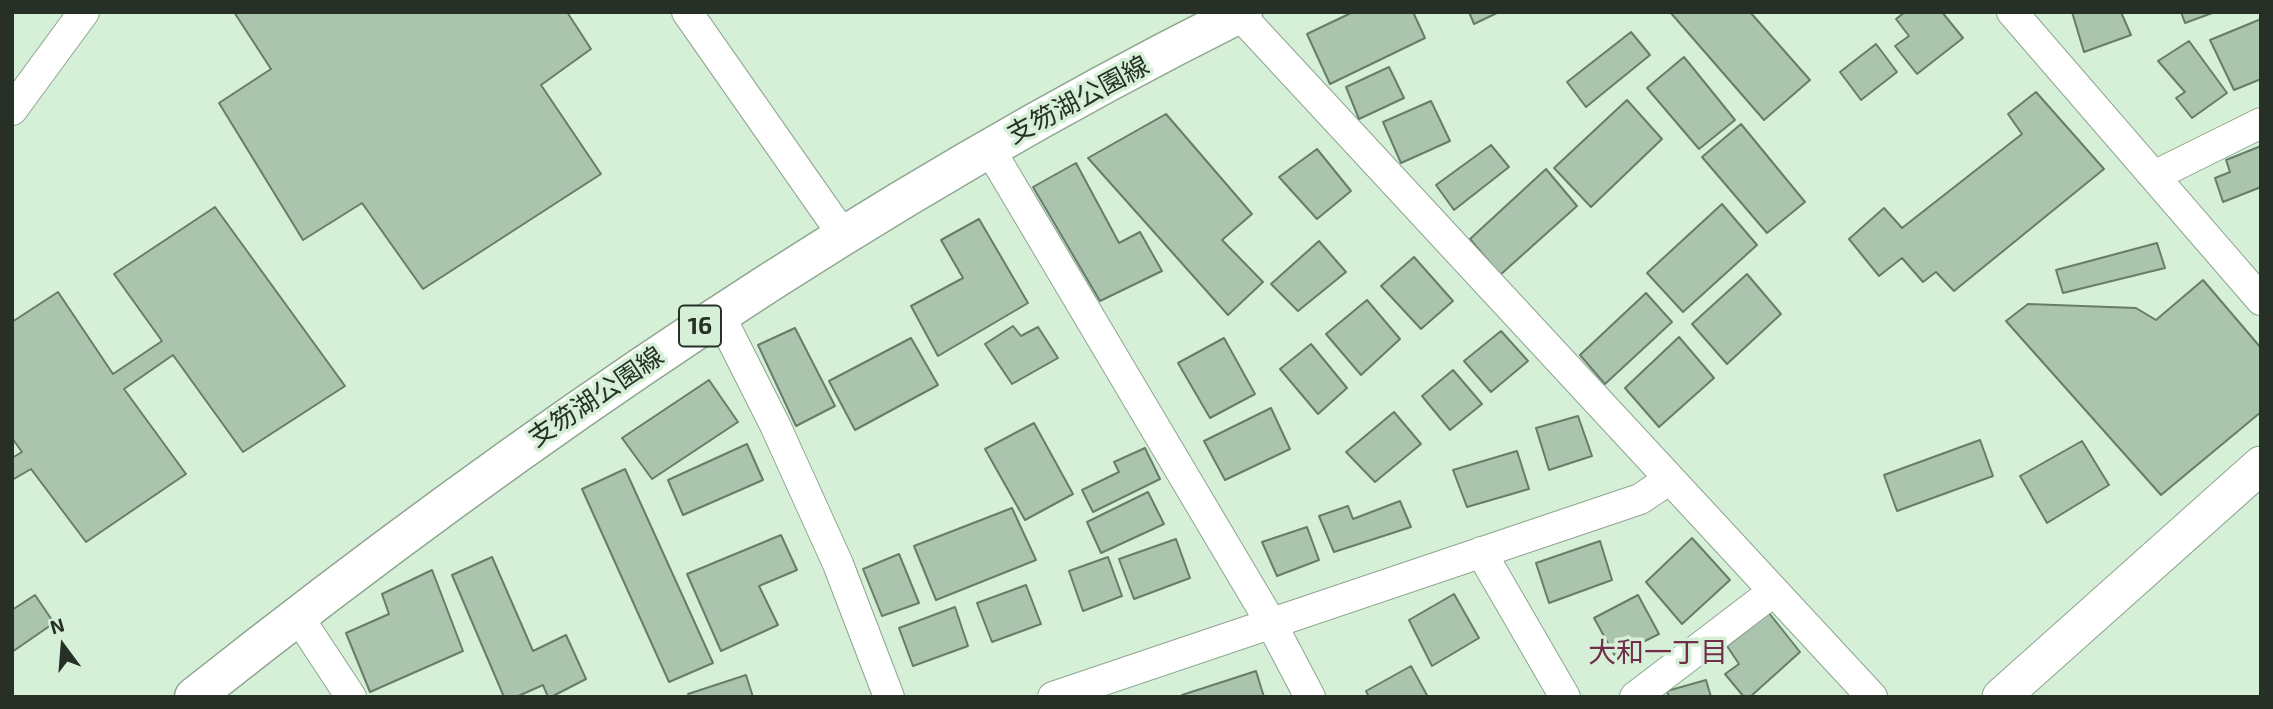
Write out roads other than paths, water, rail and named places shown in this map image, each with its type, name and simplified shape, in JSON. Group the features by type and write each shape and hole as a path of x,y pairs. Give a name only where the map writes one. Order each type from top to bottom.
{"main road":[{"name":"支笏湖公園線","path":"194,697 296,615 525,446 719,314 843,235 989,148 1241,13"}],"street":[{"path":"12,110 84,12"},
{"path":"687,12 843,235"},
{"path":"2012,12 2261,300"},
{"path":"1241,13 1872,697"},
{"path":"2154,176 2261,123"},
{"path":"989,148 1271,624 1310,697"},
{"path":"719,314 775,425 838,564 889,697"},
{"path":"2001,697 2261,465"},
{"path":"1054,697 1640,499 1670,479"},
{"path":"1481,552 1565,697"},
{"path":"1635,697 1774,591"},
{"path":"296,615 351,697"}],"district":[{"name":"大和一丁目","path":"1658,653"}]}
